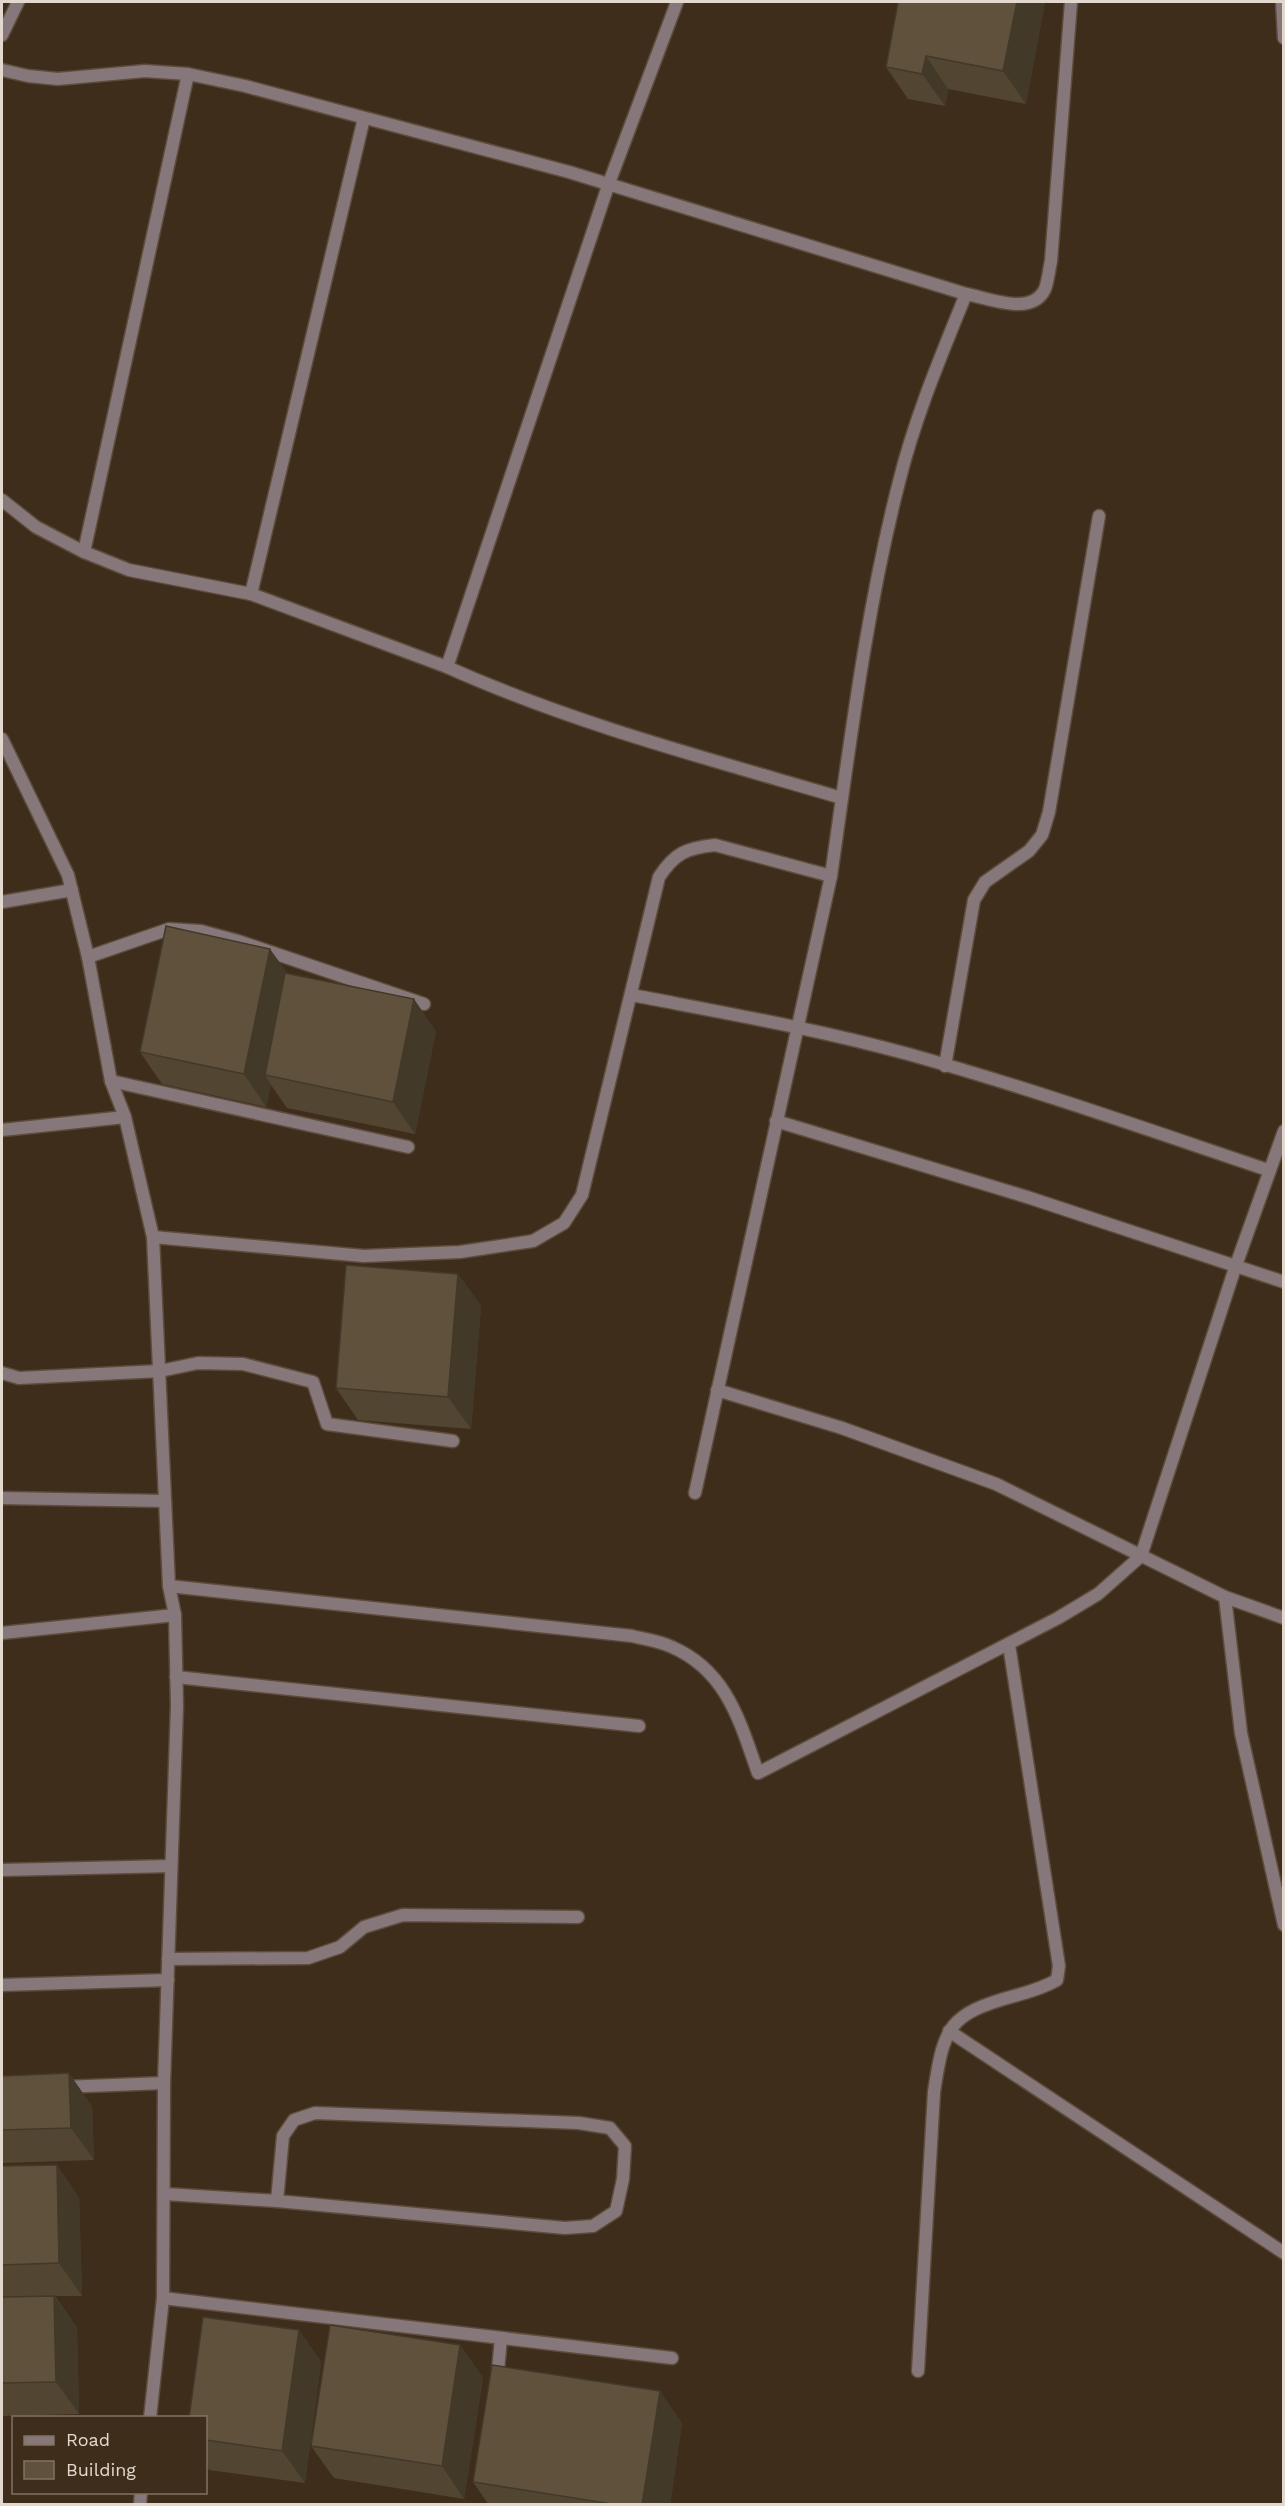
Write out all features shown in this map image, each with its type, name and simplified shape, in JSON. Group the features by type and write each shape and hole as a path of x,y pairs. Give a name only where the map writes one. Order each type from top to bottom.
{"street":[{"path":"2,35 18,2"},
{"path":"447,667 609,183 677,2"},
{"path":"2,70 58,79 145,71 188,74 609,183 966,294 1023,305 1037,300 1045,288 1051,261 1071,2"},
{"path":"1282,2 1284,38"},
{"path":"84,552 188,74"},
{"path":"251,594 364,118"},
{"path":"695,1493 831,876 869,618 899,482 927,390 966,294"},
{"path":"2,500 36,527 84,552 129,570 251,594 447,667 531,703 617,732 842,798"},
{"path":"945,1066 974,900 985,882 1029,851 1042,835 1099,516"},
{"path":"2,739 68,875 88,957 111,1081 125,1117 153,1237 169,1586 175,1615 176,1677 164,2083 163,2298 150,2416"},
{"path":"153,1237 364,1257 460,1252 533,1240 564,1223 582,1195 659,877 672,858 695,847 715,845 831,876"},
{"path":"2,902 72,890"},
{"path":"88,957 169,929 201,931 238,941 424,1004"},
{"path":"632,995 797,1026 945,1066 1268,1170"},
{"path":"111,1081 408,1147"},
{"path":"2,1130 125,1117"},
{"path":"776,1121 1027,1197 1235,1268 1284,1282"},
{"path":"169,1586 632,1636 672,1647 707,1669 734,1704 758,1773 1010,1645 1098,1594 1141,1556 1235,1268 1268,1170 1284,1131"},
{"path":"2,1373 19,1378 160,1371 198,1363 243,1364 270,1369 313,1382 327,1424 453,1441"},
{"path":"717,1390 842,1428 996,1484 1225,1598 1284,1618"},
{"path":"2,1498 165,1501"},
{"path":"1225,1598 1241,1733 1284,1925"},
{"path":"2,1633 175,1615"},
{"path":"918,2371 934,2091 939,2058 948,2031 965,2013 986,2003 1045,1987 1057,1980 1059,1966 1010,1645"},
{"path":"176,1677 639,1726"},
{"path":"2,1870 171,1866"},
{"path":"168,1959 308,1958 340,1947 364,1927 403,1915 578,1917"},
{"path":"2,1985 168,1980"},
{"path":"948,2031 1284,2253"},
{"path":"55,2087 164,2083"},
{"path":"165,2194 277,2201 565,2228 594,2226 616,2211 625,2146 610,2128 579,2123 315,2113 294,2120 283,2136 277,2201"},
{"path":"163,2298 338,2325 501,2338 672,2358"},
{"path":"495,2396 501,2338"}],"building":[{"path":"898,2 1017,2 1003,71 926,56 922,74 886,67"},
{"path":"166,926 270,949 244,1074 140,1052"},
{"path":"285,973 414,999 393,1102 265,1075"},
{"path":"346,1265 458,1274 448,1397 336,1388"},
{"path":"69,2073 71,2128 2,2130 2,2076"},
{"path":"57,2165 59,2263 2,2265 2,2166"},
{"path":"54,2296 56,2382 2,2383 2,2297"},
{"path":"203,2317 299,2330 282,2451 207,2440 207,2416 189,2416"},
{"path":"330,2325 460,2345 442,2466 311,2446"},
{"path":"492,2365 660,2391 642,2505 618,2505 473,2482"}]}
